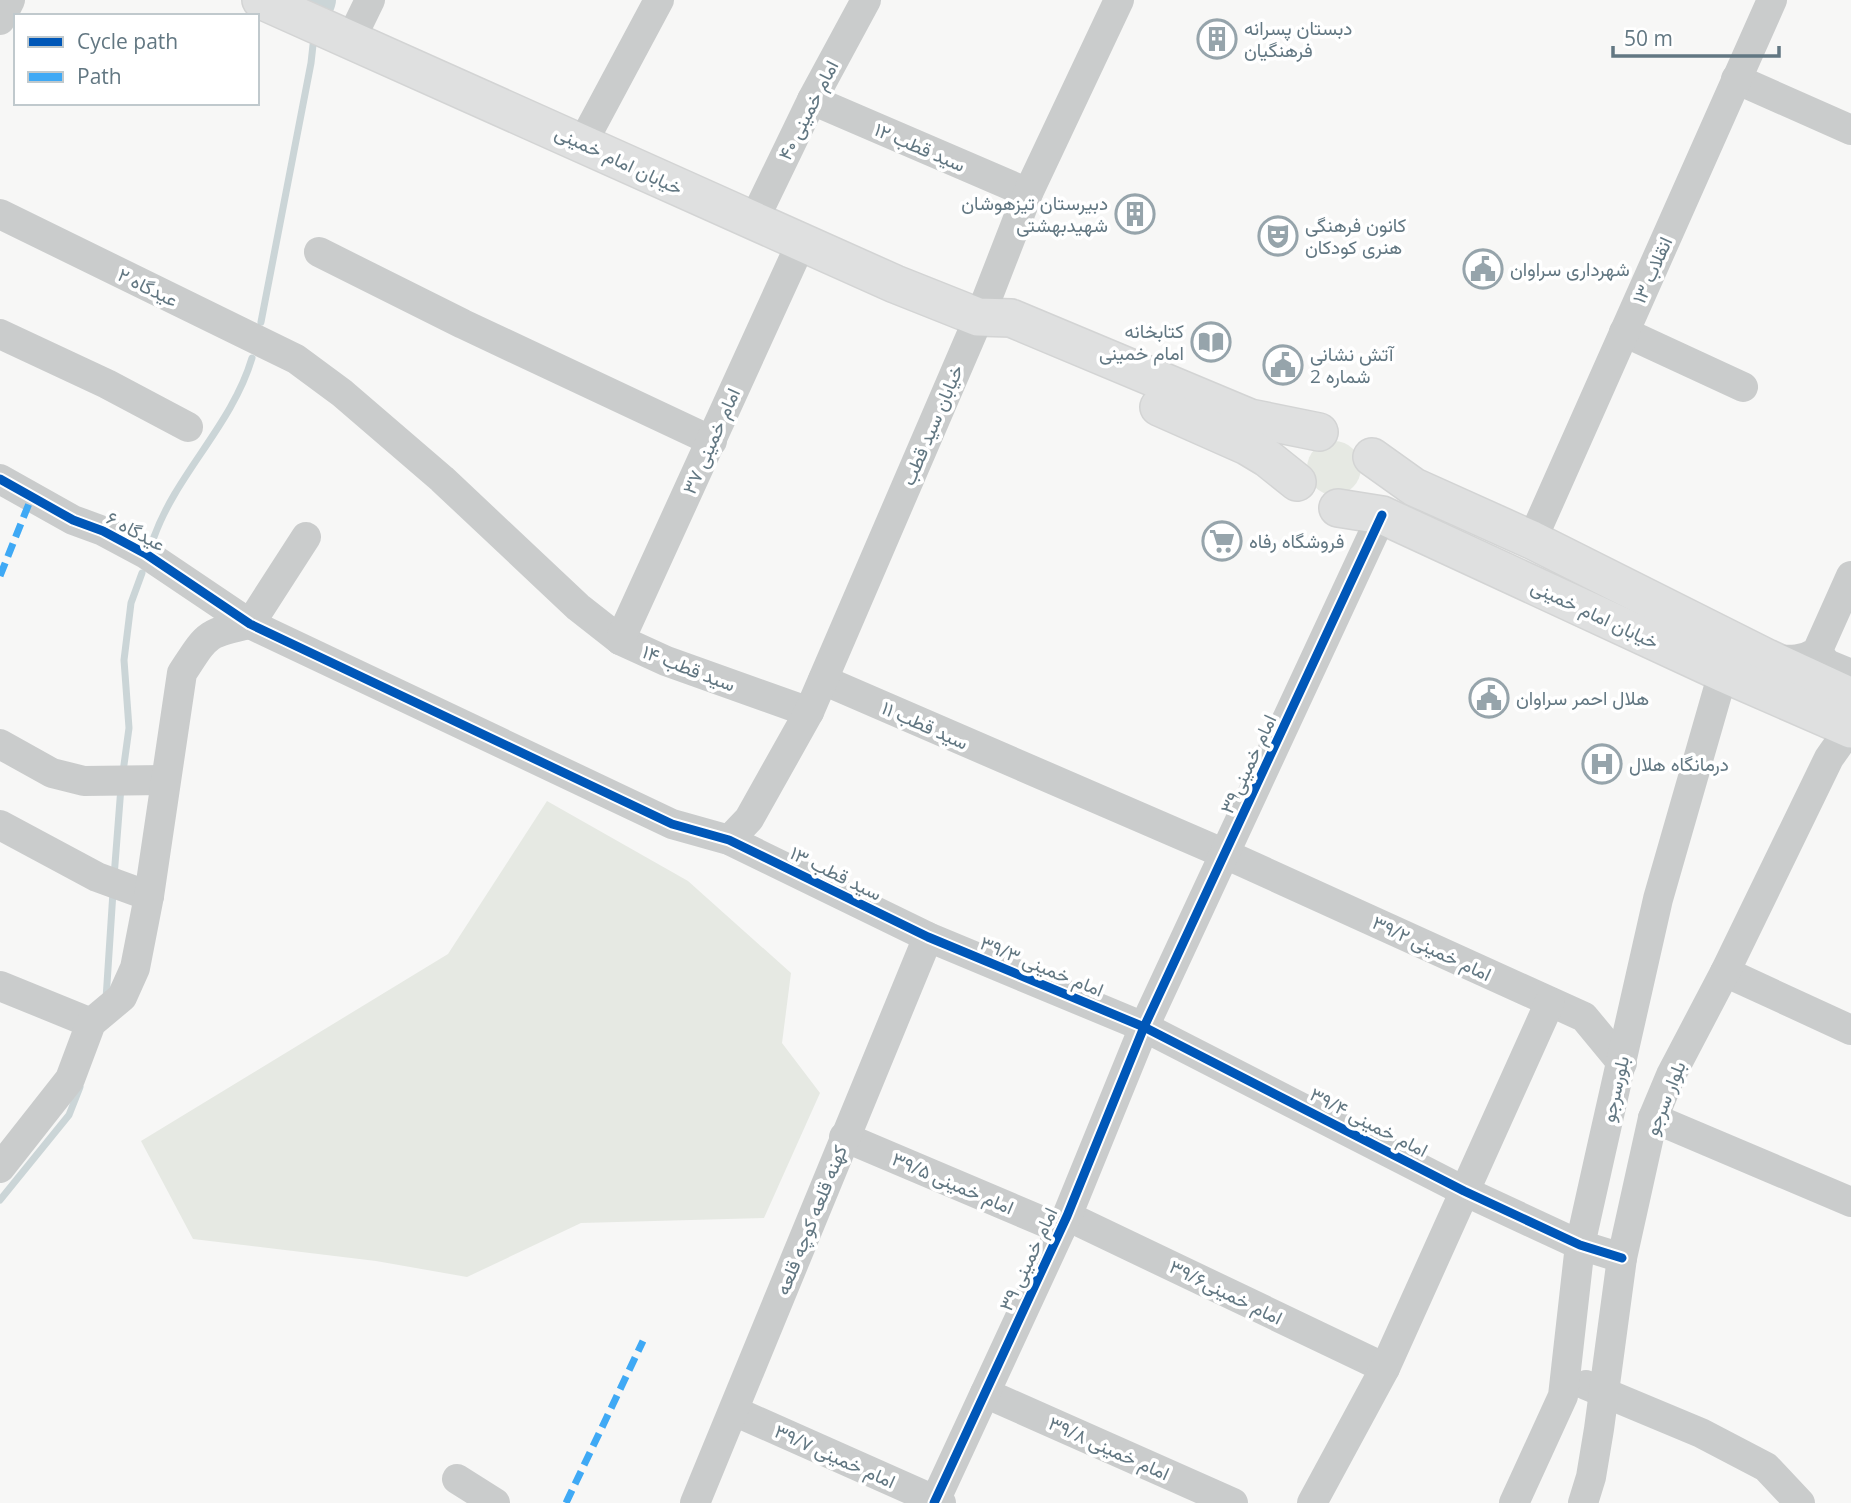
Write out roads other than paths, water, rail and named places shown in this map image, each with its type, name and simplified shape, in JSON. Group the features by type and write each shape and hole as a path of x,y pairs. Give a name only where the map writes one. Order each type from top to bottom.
{"main road":[{"name":"خیابان امام خمینی","path":"261,0 583,142 753,222 978,317 1000,336 1247,446 1297,482"},
{"name":"خیابان امام خمینی","path":"978,317 1011,318 1250,418 1319,432"},
{"path":"1331,429 1352,433 1367,446 1372,457 1374,468 1367,490 1349,505 1338,508 1313,501 1297,482 1296,458 1301,447 1319,432 1331,429"},
{"name":"خیابان امام خمینی","path":"1372,457 1414,487 1532,540 1851,698"},
{"name":"خیابان امام خمینی","path":"1338,508 1382,515 1723,673 1851,729"}],"street":[{"path":"0,20 10,0"},
{"path":"351,39 370,0"},
{"path":"583,142 659,0"},
{"name":"امام خمینی ۴۰","path":"753,222 812,100 866,0"},
{"name":"خیابان سید قطب","path":"729,840 749,819 823,680 1028,193 1119,0"},
{"name":"انقلاب ۱۳","path":"1532,540 1772,0"},
{"path":"1737,79 1851,130"},
{"name":"سید قطب ۱۲","path":"812,100 1028,193"},
{"name":"عیدگاه ۲","path":"0,214 296,359 342,393 442,479 578,607"},
{"name":"امام خمینی ۳۷","path":"620,640 802,241"},
{"path":"319,252 463,324 712,441"},
{"path":"1624,332 1743,387"},
{"path":"0,334 107,384 188,427"},
{"name":"عیدگاه ۶","path":"0,479 73,520 103,531 146,554 250,624 672,824 729,840"},
{"name":"امام خمینی۳۹","path":"1144,1027 1382,515"},
{"path":"0,1168 70,1079 91,1023 122,997 135,968 149,896 182,673 202,642 218,631 250,624 306,537"},
{"path":"1767,658 1794,661 1806,659 1816,652 1851,576"},
{"name":"سید قطب ۱۴","path":"578,607 620,640 666,661 808,712"},
{"path":"1816,652 1827,664 1851,674"},
{"name":"بلورسرجو","path":"1514,1503 1563,1396 1580,1245 1658,899 1723,673"},
{"name":"سید قطب ۱۱","path":"823,680 1225,853"},
{"name":"بلوار سرجو","path":"1583,1503 1591,1477 1622,1258 1653,1118 1671,1075 1725,972 1829,758 1851,729"},
{"path":"0,744 52,773 83,781 165,780"},
{"path":"0,825 97,877 149,896"},
{"name":"سید قطب ۱۳","path":"729,840 928,937"},
{"name":"امام خمینی ۳۹/۲","path":"1225,853 1584,1017 1622,1063"},
{"name":"امام خمینی ۳۹/۳","path":"928,937 1144,1027"},
{"name":"کهنه قلعه کوچه قلعه","path":"695,1503 928,937"},
{"path":"1725,972 1851,1030"},
{"path":"0,986 91,1023"},
{"path":"1312,1503 1385,1368 1550,1002"},
{"name":"امام خمینی ۳۹/۴","path":"1144,1027 1464,1191 1580,1245 1622,1258"},
{"name":"امام خمینی ۳۹","path":"937,1502 1064,1223 1144,1027"},
{"path":"1653,1118 1851,1202"},
{"name":"امام خمینی ۳۹/۵","path":"844,1137 1064,1223"},
{"name":"امام خمینی۳۹/۶","path":"1064,1223 1385,1368"},
{"path":"1566,1379 1604,1391 1701,1433 1766,1467 1800,1503"},
{"name":"امام خمینی ۳۹/۸","path":"985,1393 1233,1503"},
{"name":"امام خمینی ۳۹/۷","path":"734,1411 937,1502"},
{"path":"457,1479 495,1503"}],"waterway":[{"path":"261,322 313,45"},
{"path":"154,537 176,491 231,405 252,358"},
{"path":"123,772 129,728 124,660 131,603 142,573"},
{"path":"114,877 121,787"},
{"path":"106,999 113,892"},
{"path":"0,1200 69,1115 80,1087"}],"place":[{"name":"دبستان پسرانه فرهنگیان","path":"1217,39"},
{"name":"دبیرستان تیزهوشان شهیدبهشتی","path":"1135,214"},
{"name":"کانون فرهنگی هنری کودکان","path":"1278,236"},
{"name":"شهرداری سراوان","path":"1483,269"},
{"name":"کتابخانه امام خمینی","path":"1211,342"},
{"name":"آتش نشانی شماره 2","path":"1283,365"},
{"name":"فروشگاه رفاه","path":"1222,541"},
{"name":"هلال احمر سراوان","path":"1489,698"},
{"name":"درمانگاه هلال","path":"1602,764"}]}
